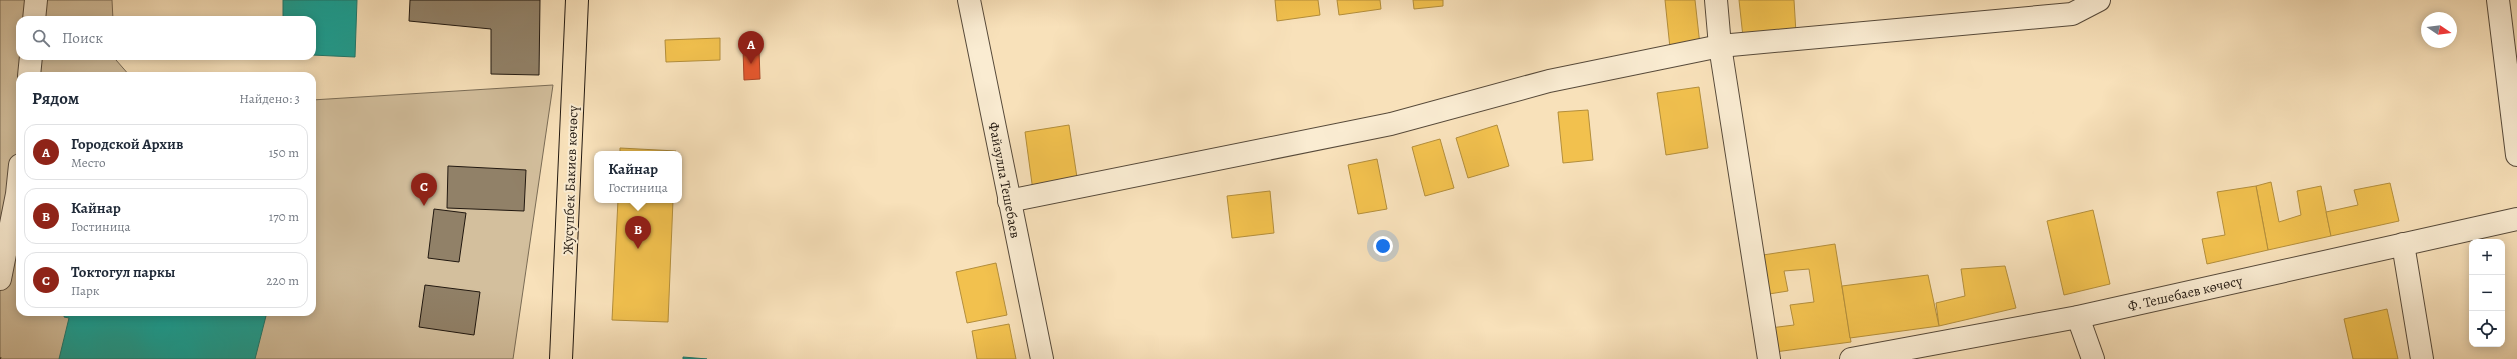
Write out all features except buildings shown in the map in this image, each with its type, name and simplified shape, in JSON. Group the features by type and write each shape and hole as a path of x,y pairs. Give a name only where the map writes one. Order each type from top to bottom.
{"highway":[{"name":"Жусупбек Бакиев көчөсү","path":"561,359 577,0"}],"street":[{"path":"34,16 36,0"},
{"name":"Файзулла Тешебаев","path":"969,0 1042,359"},
{"path":"1716,0 1720,46 1769,359"},
{"path":"1009,201 1391,124 1549,81 1720,46 2072,14 2099,0"},
{"path":"2498,0 2517,155"},
{"path":"29,72 31,60"},
{"path":"0,279 16,199"},
{"name":"Ф. Тешебаев көчөсү","path":"1851,359 2078,317 2517,219"},
{"path":"2403,244 2422,359"},
{"path":"2078,317 2093,359"}],"shaded area":[{"path":"0,0 112,0 113,16 16,16 16,60 116,60 126,72 16,72 16,316 316,316 316,100 553,85 513,359 0,359"}],"place":[{"name":"Городской Архив","path":"751,64"},
{"name":"Токтогул паркы","path":"424,206"},
{"name":"Кайнар","path":"638,249"}]}
